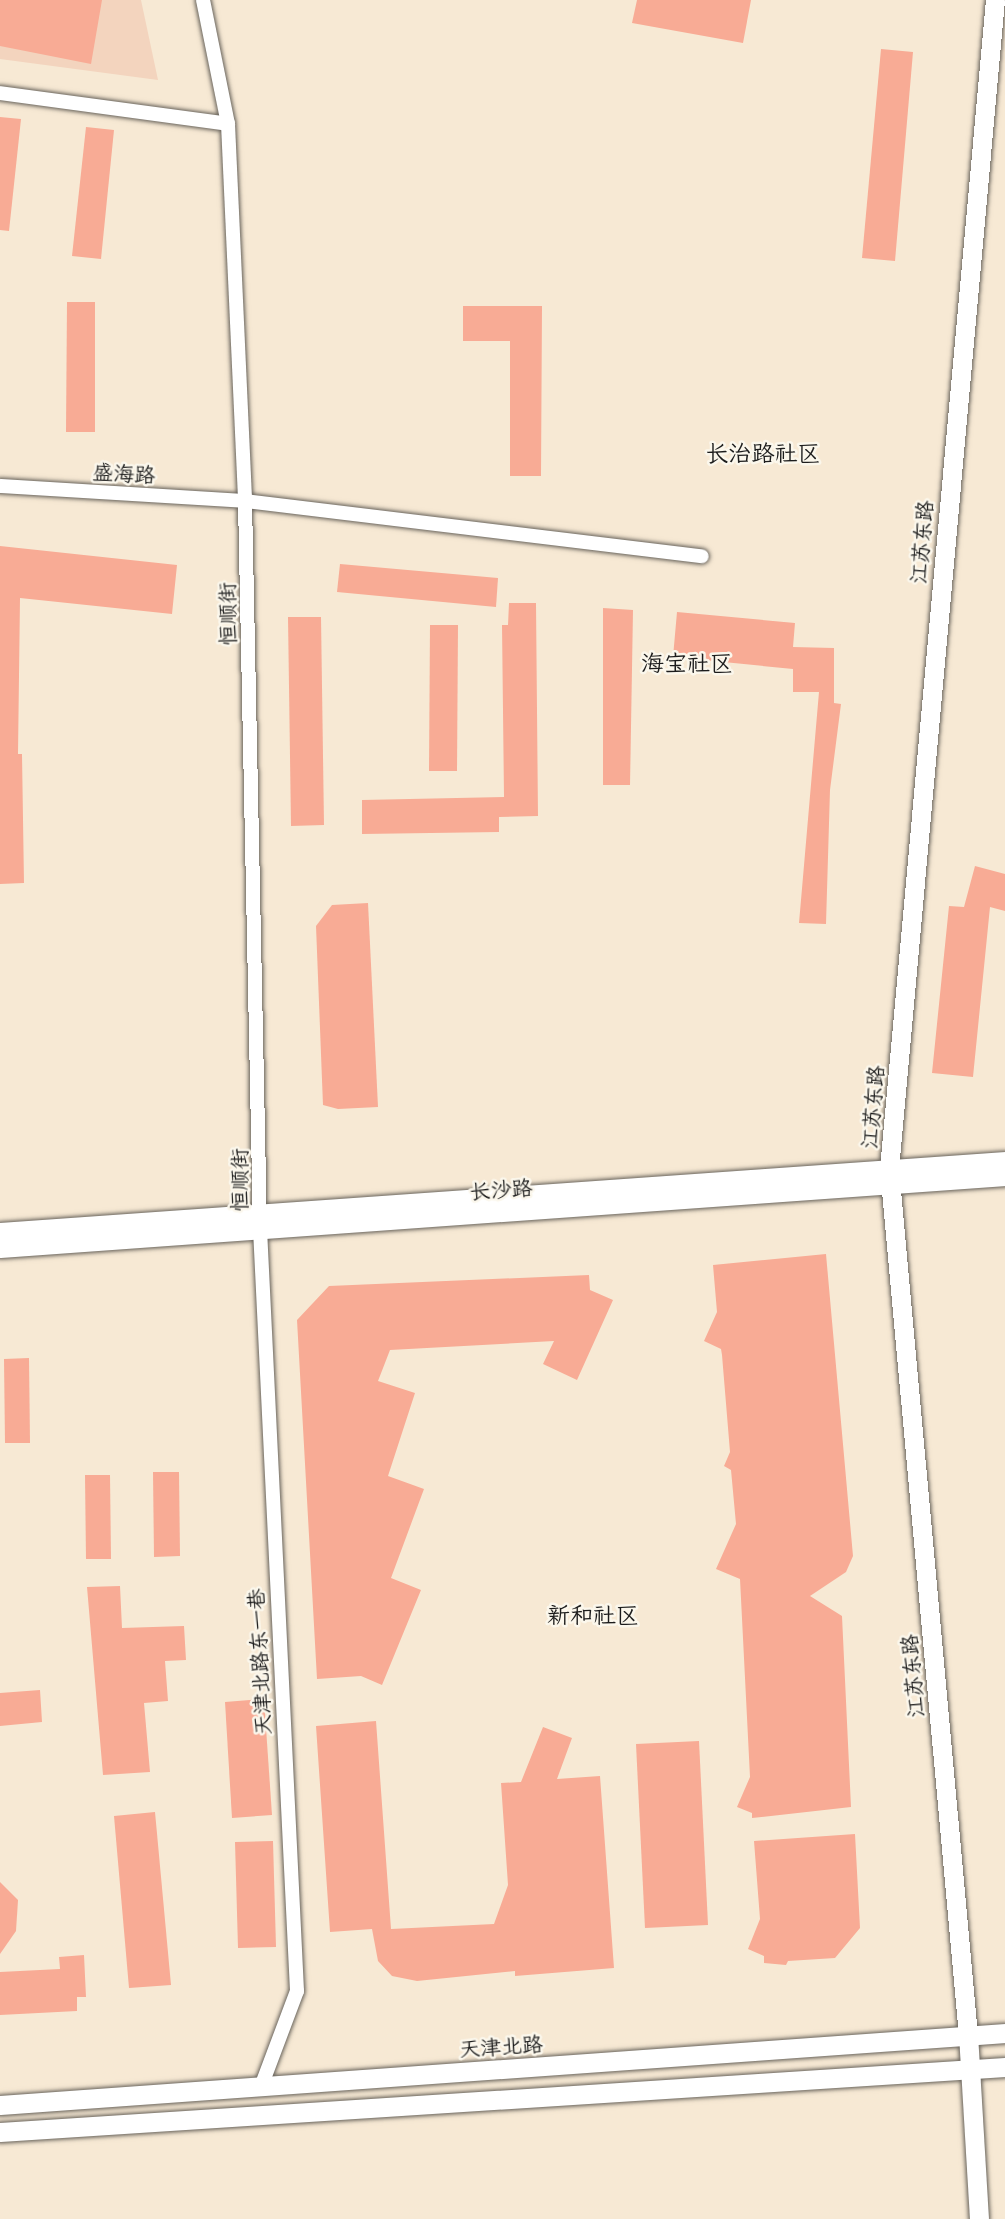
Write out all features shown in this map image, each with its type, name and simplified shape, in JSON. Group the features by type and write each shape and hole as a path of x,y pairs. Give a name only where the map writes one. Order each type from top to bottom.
{"street":[{"name":"恒顺街","path":"203,0 228,124 245,501 260,1221"},
{"name":"江苏东路","path":"979,2219 968,2035 890,1176 995,0"},
{"path":"0,93 228,124"},
{"name":"盛海路","path":"0,486 245,501 702,556"},
{"name":"长沙路","path":"0,1232 260,1221 890,1176 1005,1161"},
{"name":"长沙路","path":"890,1176 1005,1176"},
{"name":"长沙路","path":"0,1248 260,1221"},
{"name":"天津北路东一巷","path":"260,1221 297,1991 261,2087"},
{"name":"天津北路","path":"0,2105 1005,2033"},
{"path":"0,2132 1005,2067"}],"shaded area":[{"path":"0,0 141,0 158,80 0,59"}],"building":[{"path":"0,0 102,0 91,64 0,46"},
{"path":"637,0 751,0 743,43 632,23"},
{"path":"881,49 913,52 895,261 862,258"},
{"path":"0,117 21,119 9,231 0,230"},
{"path":"86,127 114,130 101,259 72,256"},
{"path":"67,302 95,302 95,432 66,432"},
{"path":"463,306 542,306 541,476 510,476 510,341 463,341"},
{"path":"0,546 177,565 172,614 20,598 18,754 22,754 24,883 0,884"},
{"path":"340,564 498,578 496,607 337,592"},
{"path":"509,603 536,603 538,816 499,817 499,832 362,834 362,800 504,797 502,625 508,625"},
{"path":"603,608 633,610 630,785 603,785"},
{"path":"677,612 795,623 793,647 834,648 834,703 841,704 830,790 826,924 799,923 819,692 793,692 793,669 673,657"},
{"path":"288,617 321,617 324,825 291,826"},
{"path":"430,625 458,625 457,771 429,771"},
{"path":"975,866 1005,874 1005,911 990,907 973,1077 932,1073 949,906 964,907"},
{"path":"368,903 378,1107 338,1109 323,1105 316,926 332,905"},
{"path":"826,1254 853,1556 846,1572 810,1596 842,1616 851,1807 752,1818 752,1813 737,1807 750,1777 740,1579 716,1569 736,1524 731,1470 724,1466 730,1452 721,1349 704,1341 717,1312 713,1265"},
{"path":"589,1275 590,1290 613,1300 577,1380 543,1364 554,1341 390,1350 378,1381 415,1393 388,1476 424,1489 391,1578 421,1590 382,1685 361,1676 317,1679 297,1320 329,1286"},
{"path":"29,1358 30,1443 5,1443 4,1359"},
{"path":"153,1472 179,1472 180,1556 154,1557"},
{"path":"85,1475 110,1475 111,1559 86,1559"},
{"path":"120,1586 122,1628 184,1626 186,1660 165,1661 168,1701 144,1703 150,1772 103,1775 87,1587"},
{"path":"40,1690 42,1722 0,1726 0,1693"},
{"path":"264,1699 272,1815 232,1818 225,1702"},
{"path":"376,1721 391,1929 494,1924 508,1885 501,1783 521,1782 543,1727 572,1738 557,1779 600,1776 614,1968 515,1976 515,1971 417,1981 392,1976 378,1961 372,1929 330,1932 316,1726"},
{"path":"699,1741 708,1925 645,1928 636,1744"},
{"path":"155,1812 171,1985 129,1988 114,1816"},
{"path":"855,1834 860,1928 835,1958 788,1961 786,1965 764,1963 764,1956 748,1949 760,1919 754,1841"},
{"path":"273,1841 276,1947 238,1948 235,1842"},
{"path":"0,1882 18,1900 16,1931 0,1954"},
{"path":"84,1955 86,1997 77,1997 77,2011 0,2015 0,1972 60,1969 59,1957"}],"district":[{"name":"长治路社区","path":"763,452"},
{"name":"海宝社区","path":"687,662"},
{"name":"新和社区","path":"593,1614"}]}
